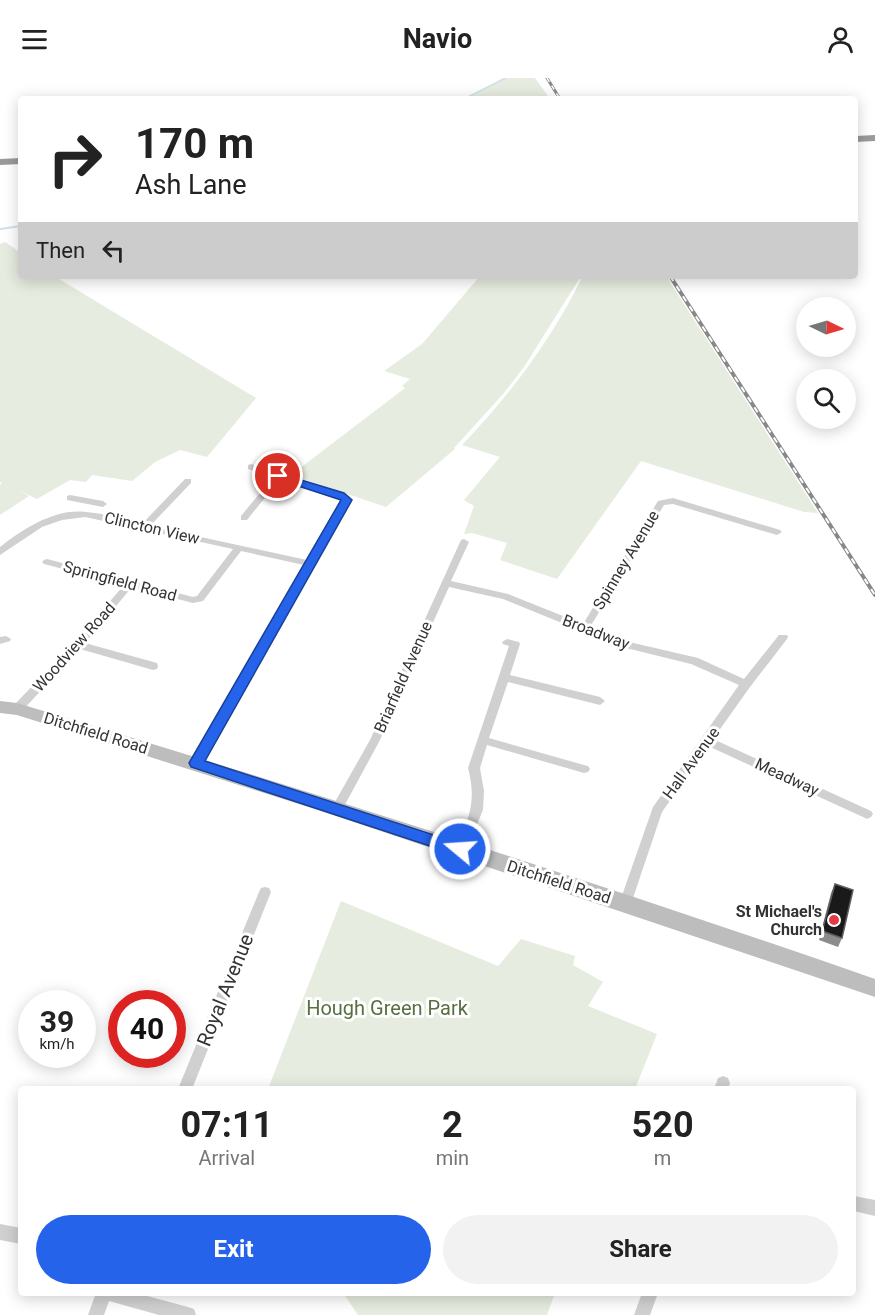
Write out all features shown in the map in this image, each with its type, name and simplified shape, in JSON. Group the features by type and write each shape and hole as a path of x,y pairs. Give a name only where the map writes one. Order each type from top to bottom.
{"highway":[{"path":"858,141 875,140"},
{"path":"0,164 18,163"}],"street":[{"path":"196,763 347,500 340,495 251,467"},
{"path":"244,518 278,476"},
{"path":"145,526 188,481"},
{"path":"70,498 103,504"},
{"name":"Spinney Avenue","path":"585,628 661,503 674,501 777,532"},
{"path":"85,514 91,502"},
{"name":"Clincton View","path":"0,552 26,531 70,515 85,514 312,564"},
{"name":"Briarfield Avenue","path":"337,809 375,740 464,542"},
{"name":"Springfield Road","path":"47,562 194,600 200,599 239,548"},
{"name":"Broadway","path":"445,583 505,596 622,644 694,661 746,684"},
{"name":"Woodview Road","path":"8,708 78,645 130,584"},
{"name":"Hall Avenue","path":"625,904 657,810 708,741 746,684 783,637"},
{"path":"460,849 476,817 480,786 474,768 515,644 507,642"},
{"path":"78,645 153,666"},
{"path":"504,677 596,697"},
{"name":"Ditchfield Road","path":"8,708 196,763 875,988"},
{"path":"482,740 579,768 570,778"},
{"name":"Meadway","path":"708,741 867,814"},
{"name":"Royal Avenue","path":"185,1086 265,891"},
{"path":"856,1204 875,1208"},
{"path":"0,1232 18,1235"},
{"path":"96,1315 104,1296"},
{"path":"116,1296 188,1315"},
{"path":"642,1315 649,1296"}],"green space":[{"path":"503,78 535,78 548,96 469,96"},
{"path":"5,242 18,251 18,279 59,279 256,398 207,457 180,450 155,462 132,481 92,475 86,482 70,480 37,499 18,490 29,496 0,515 0,485 2,483 0,482 0,244"},
{"path":"477,279 579,279 524,367 504,393 455,449 386,507 291,475 405,388 402,386 410,379 384,371 422,344"},
{"path":"582,279 668,279 818,513 804,512 641,461 557,579 500,560 507,543 472,533 464,534 474,506 464,500 500,457 462,445 529,365 571,300"},
{"name":"Hough Green Park","path":"341,901 498,966 521,939 575,956 573,965 603,982 588,1006 657,1034 636,1086 269,1086"},
{"path":"345,1296 554,1296 547,1315 358,1315"}],"building":[{"name":"St Michael's Church","path":"835,884 853,890 842,938 822,931"}],"waterway":[{"path":"470,96 506,78"},
{"path":"0,229 18,226"}],"railway":[{"path":"547,78 558,96"},
{"path":"672,279 875,595"}],"place":[{"name":"St Michael's Church","path":"834,920"}],"route":[{"path":"278,476 340,495 347,500 196,763 460,849"}]}
